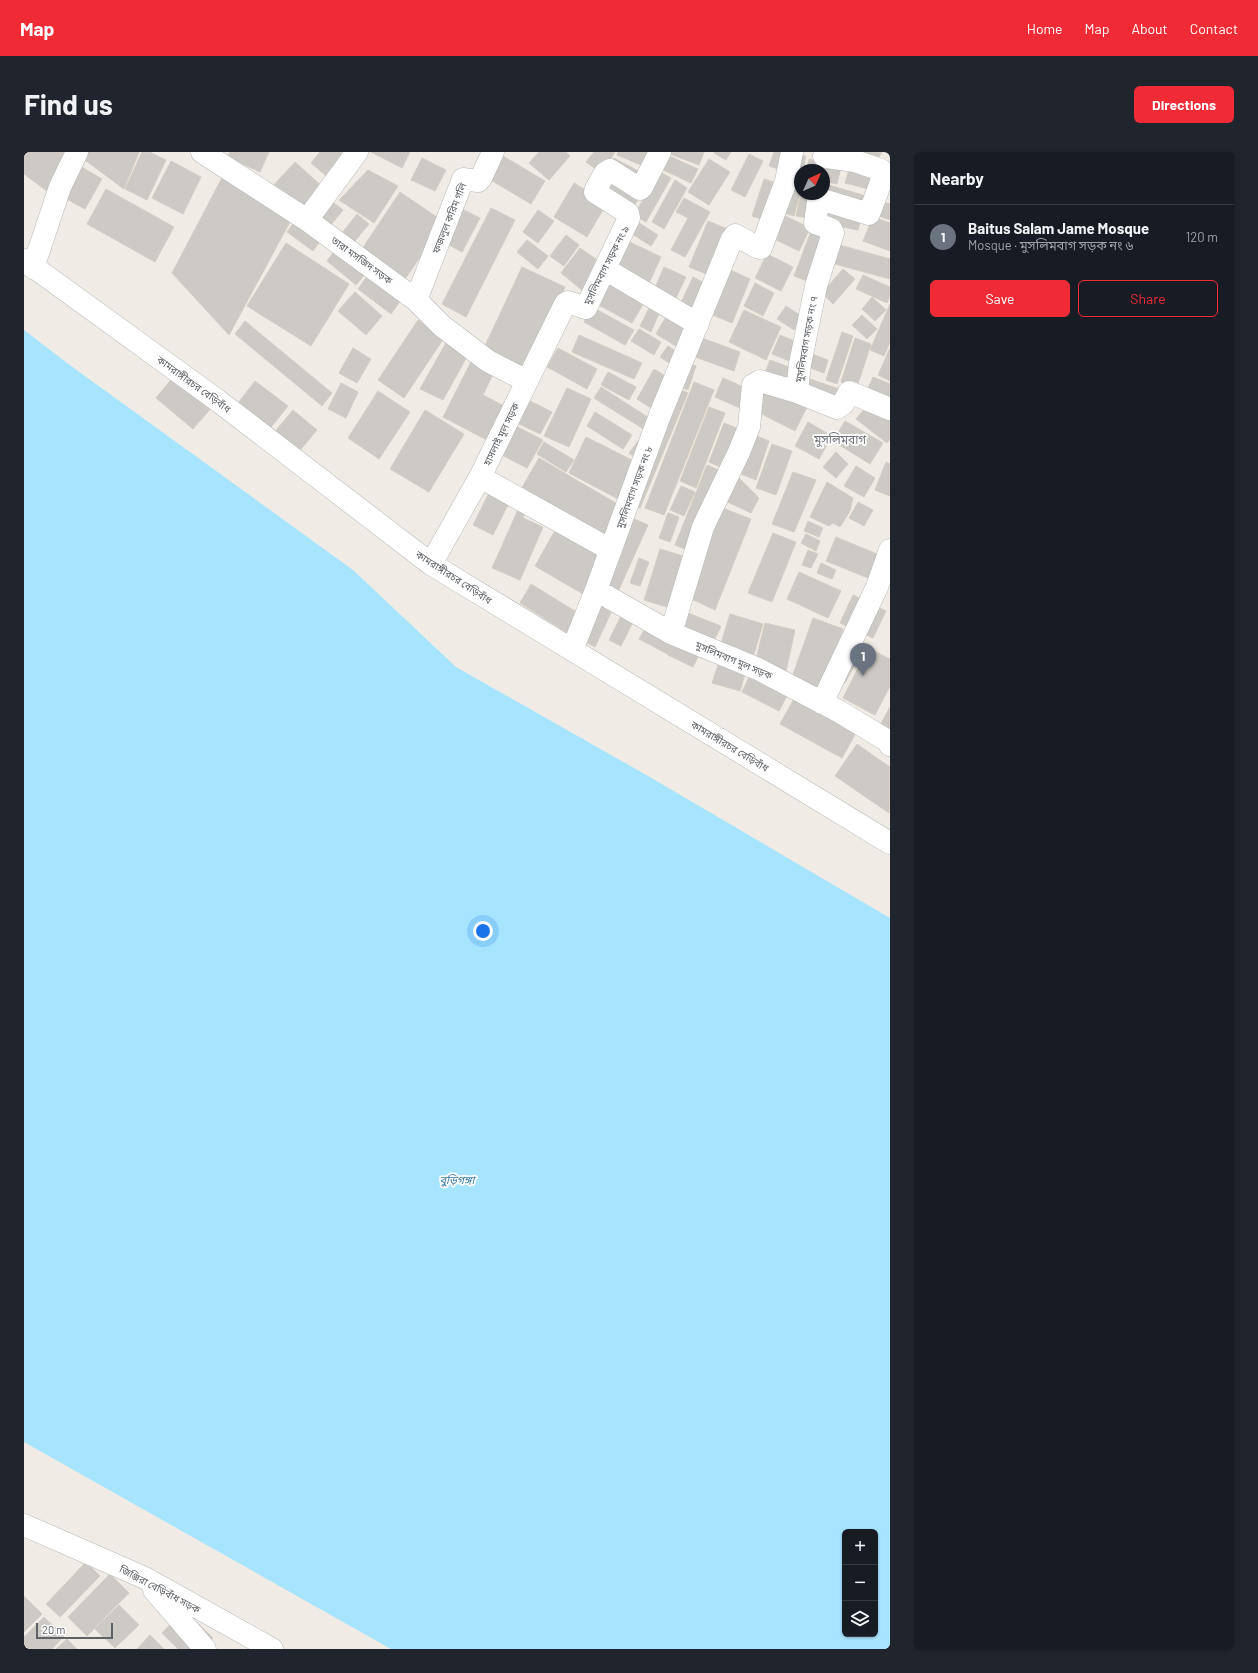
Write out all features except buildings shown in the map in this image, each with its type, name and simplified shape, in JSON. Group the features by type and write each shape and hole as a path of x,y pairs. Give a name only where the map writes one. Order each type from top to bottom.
{"street":[{"path":"29,264 60,187 77,152"},
{"name":"তারা মসজিদ সড়ক","path":"202,152 307,220 416,300"},
{"path":"307,220 357,152"},
{"name":"ফজলুল করিম গলি","path":"416,300 463,179 478,181 481,178 493,152"},
{"name":"মুসলিমবাগ সড়ক নং ৯","path":"527,381 566,302 586,308 629,215 595,192 605,173 610,170 640,190 660,152"},
{"name":"মুসলিমবাগ সড়ক নং ৮","path":"572,650 611,550 660,415 732,239 734,235 758,248 761,248 786,181 792,152"},
{"name":"মুসলিমবাগ সড়ক নং ৭","path":"672,633 703,527 740,452 749,427 753,385 760,382 797,392 800,364 816,286 833,233 831,229 815,222 818,202 823,200 869,214 884,174 881,170 855,161 824,156 825,152"},
{"name":"কামরাঙ্গীরচর বেড়িবাঁধ","path":"29,264 216,400 431,564 572,650 888,836"},
{"path":"605,269 698,324"},
{"path":"416,300 442,326 488,360 527,381"},
{"name":"হাসলাই মূল সড়ক","path":"527,381 480,477 611,550"},
{"path":"797,392 838,408 842,404 848,392 890,409"},
{"path":"431,564 480,477"},
{"path":"822,703 877,587 890,550"},
{"name":"মুসলিমবাগ মূল সড়ক","path":"596,590 672,633 758,669 822,703 888,741 890,745"},
{"name":"জিঞ্জিরা বেড়িবাঁধ সড়ক","path":"24,1525 144,1578 272,1649"},
{"path":"144,1578 205,1649"}],"water":[{"name":"বুড়িগঙ্গা","path":"24,330 71,366 353,570 456,667 648,776 890,918 890,1649 391,1649 24,1442"}],"place":[{"name":"Baitus Salam Jame Mosque","path":"863,676"}],"district":[{"name":"মুসলিমবাগ","path":"840,440"}]}
